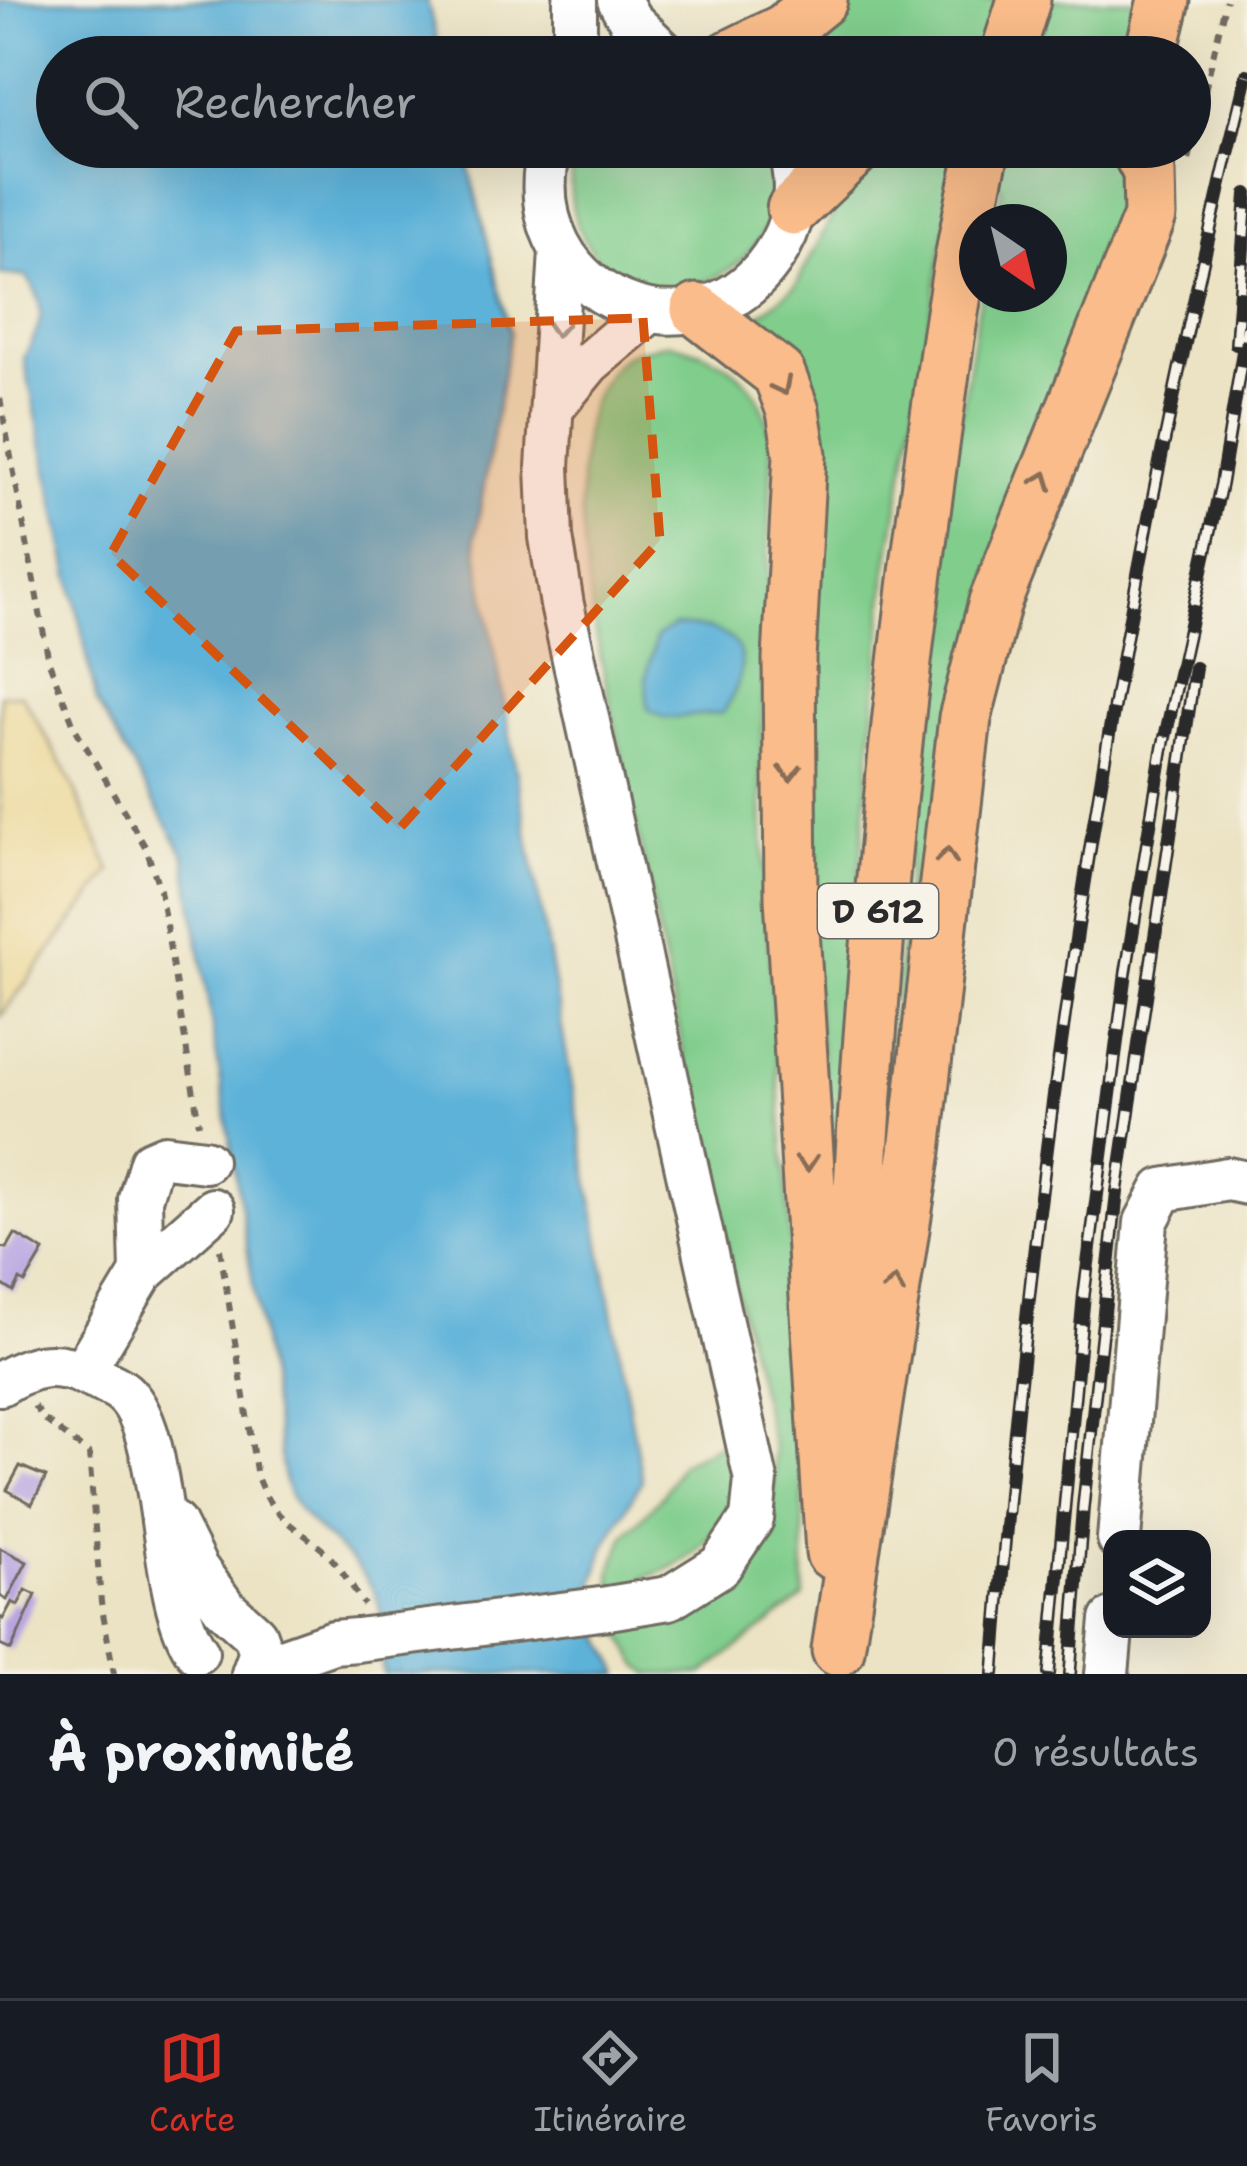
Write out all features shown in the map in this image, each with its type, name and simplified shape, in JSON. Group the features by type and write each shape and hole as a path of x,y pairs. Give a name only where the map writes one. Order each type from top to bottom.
{"main road":[{"path":"772,36 821,0"},
{"path":"1013,36 1024,0"},
{"path":"1155,36 1164,0"},
{"path":"793,209 836,168"},
{"name":"D 612","path":"838,1662 858,1191 880,890 926,493 979,168"},
{"path":"838,1662 915,1150 965,718 995,602 1150,215 1147,168"},
{"path":"673,311 779,374 794,411 800,455 789,659 791,898 838,1662"}],"street":[{"path":"575,0 575,36"},
{"path":"620,0 630,20 646,36"},
{"path":"250,1649 669,1598 720,1566 752,1519 756,1480 562,605 548,467 560,251 544,202 546,168"},
{"path":"553,407 589,363 673,311 737,292 770,263 785,237 793,209 792,168"},
{"path":"560,251 598,292 673,311"},
{"path":"142,1273 140,1198 151,1162 165,1156 205,1161"},
{"path":"1120,1530 1146,1222 1163,1190 1228,1179 1247,1183"},
{"path":"82,1372 142,1273 213,1210"},
{"path":"12,1376 55,1363 123,1391 145,1431 162,1502 175,1595 198,1665"},
{"path":"162,1502 196,1568 250,1649"},
{"path":"198,1665 204,1634 212,1627 230,1622 250,1649"},
{"path":"1107,1674 1110,1638"}],"path":[{"path":"1211,64 1226,0"},
{"path":"1185,176 1187,168"},
{"path":"0,398 49,662 75,728 146,848 160,890 205,1161"},
{"path":"213,1210 257,1477 279,1517 336,1564 364,1605 352,1634"},
{"path":"12,1376 45,1420 89,1454 101,1603 114,1674"}],"highlighted area":[{"path":"643,318 660,540 399,829 111,554 236,331"}],"green space":[{"path":"846,0 997,0 986,36 799,36"},
{"path":"1051,0 1146,0 1133,36 1040,36"},
{"path":"573,168 769,168 774,191 765,229 742,259 711,280 675,288 638,284 605,265 579,229 571,188"},
{"path":"875,168 1126,168 1135,185 1030,477 873,1249 934,575 978,312 1067,312 1067,204 999,204 1002,188 954,181 887,570 833,1167 805,897 815,418 749,323 796,286 844,193"},
{"path":"669,343 708,355 739,374 760,402 772,442 761,767 765,893 802,1403 804,1597 702,1674 650,1674 639,1666 617,1627 611,1572 625,1535 664,1494 681,1463 728,1440 731,1496 717,1528 692,1554 645,1577 652,1621 712,1597 750,1560 763,1536 774,1480 773,1447 602,663 581,508 588,417 602,384 625,356"}],"sand":[{"path":"21,694 66,771 111,871 0,1017 0,695"}],"water":[{"path":"0,0 427,0 436,36 36,36 36,168 469,168 510,333 475,539 642,1480 605,1546 587,1606 620,1674 383,1674 377,1598 355,1566 291,1497 284,1480 185,856 97,703 24,358 38,326 38,298 27,277 0,274"},
{"path":"674,626 715,631 738,647 740,675 723,713 665,718 648,709 646,678 656,637"}],"building":[{"path":"15,1234 44,1251 14,1292 0,1283 0,1247 7,1248"},
{"path":"20,1466 46,1477 32,1504 7,1490"},
{"path":"0,1548 27,1562 7,1600 0,1596"},
{"path":"26,1590 36,1595 11,1650 0,1645 0,1617 12,1602 18,1605"}],"railway":[{"path":"994,1674 1032,1270 1087,869 1158,471 1247,75"},
{"path":"1236,344 1247,194"},
{"path":"1049,1674 1084,1294 1126,972 1162,751 1221,484 1247,327"},
{"path":"1070,1674 1117,1192 1195,668"}]}
